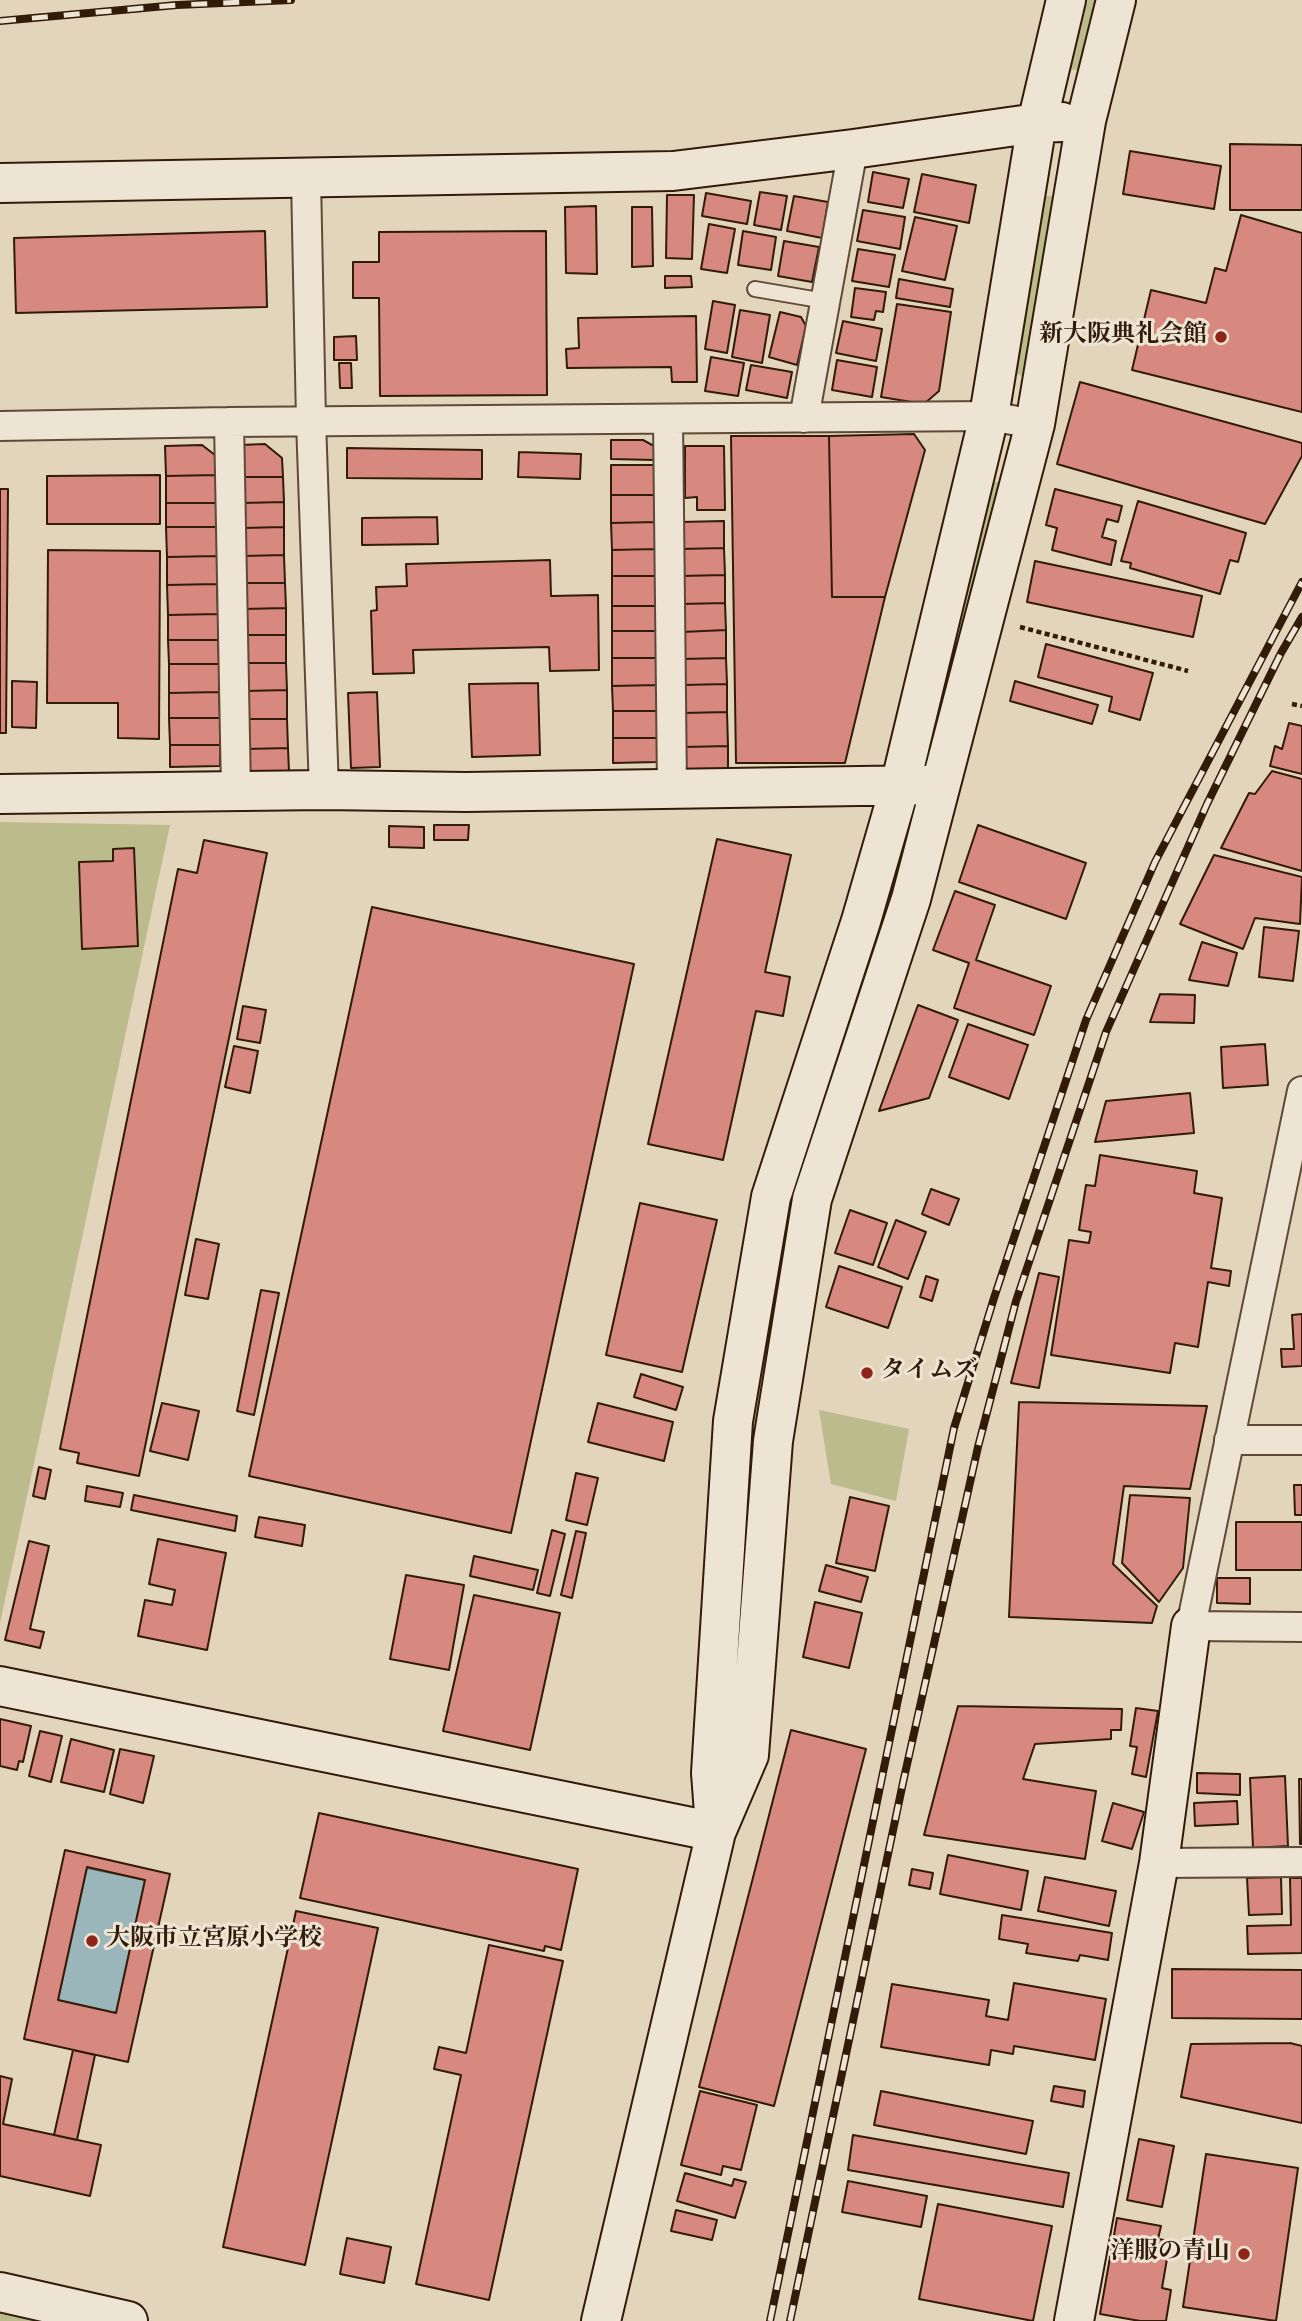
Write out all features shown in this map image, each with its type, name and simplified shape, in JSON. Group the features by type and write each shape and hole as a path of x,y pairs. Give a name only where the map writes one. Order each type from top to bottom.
{"street":[{"path":"716,1832 711,1773 733,1421 771,1196 861,921 900,786 989,416 1037,123 1066,0"},
{"path":"601,2321 716,1832 749,1755 772,1441 811,1199 911,899 1035,424 1086,121 1116,0"},
{"path":"0,183 673,171 1037,123 1086,121"},
{"path":"804,418 853,149"},
{"path":"306,179 311,421 324,790"},
{"path":"0,426 989,416 1035,424"},
{"path":"668,419 672,789"},
{"path":"229,422 236,791"},
{"path":"0,793 324,790 466,792 940,784"},
{"path":"1073,2321 1159,1863 1191,1626 1302,1091"},
{"path":"771,1196 811,1199"},
{"path":"1229,1440 1302,1440"},
{"path":"1191,1626 1302,1627"},
{"path":"0,1686 716,1832"},
{"path":"1159,1863 1302,1862"},
{"path":"0,2292 128,2321"}],"lane":[{"path":"755,289 825,301"}],"path":[{"path":"984,617 1188,671"},
{"path":"1292,704 1302,706"}],"shaded area":[{"path":"1081,0 1102,0 1087,65 1078,70 1069,69"},
{"path":"1046,196 1054,196 1031,373 1023,377 1011,370 1038,203"},
{"path":"993,481 1000,483 1006,491 932,752 928,751"},
{"path":"0,822 170,825 0,1623"},
{"path":"781,1243 786,1245 743,1651 734,1654 744,1440"},
{"path":"819,1410 909,1429 896,1501 831,1484"},
{"path":"0,2311 45,2321 0,2321"}],"water":[{"path":"87,1868 145,1880 116,2013 58,2000"}],"building":[{"path":"1230,144 1302,145 1302,210 1230,210"},
{"path":"1130,151 1221,166 1214,209 1123,194"},
{"path":"873,172 909,179 903,208 868,202"},
{"path":"922,174 976,185 969,223 914,212"},
{"path":"760,192 787,196 781,230 754,225"},
{"path":"706,193 751,201 747,224 702,216"},
{"path":"667,195 694,195 692,259 666,258"},
{"path":"794,196 828,202 822,238 787,231"},
{"path":"596,206 597,274 566,273 565,207"},
{"path":"632,207 652,207 653,266 632,267"},
{"path":"863,210 905,217 900,249 857,241"},
{"name":"新大阪典礼会館","path":"1241,215 1302,233 1302,412 1132,370 1151,290 1206,303 1215,268 1226,271"},
{"path":"915,217 957,226 945,280 902,271"},
{"path":"709,224 735,229 727,273 701,269"},
{"path":"265,231 267,307 16,313 14,238"},
{"path":"546,231 547,395 380,396 379,298 353,298 353,262 379,262 379,232"},
{"path":"743,231 776,237 771,270 738,265"},
{"path":"784,241 819,247 812,282 778,276"},
{"path":"858,249 895,255 889,287 852,281"},
{"path":"665,276 691,276 692,287 665,288"},
{"path":"899,279 953,289 950,307 896,298"},
{"path":"855,288 886,292 883,312 876,311 874,320 851,317"},
{"path":"713,301 735,305 727,353 705,349"},
{"path":"897,304 951,312 939,391 924,404 881,397"},
{"path":"740,310 770,315 762,363 732,357"},
{"path":"780,312 801,317 806,326 797,365 769,357"},
{"path":"696,316 697,382 672,382 671,367 567,368 566,349 579,348 578,318"},
{"path":"843,321 882,329 876,361 836,353"},
{"path":"356,336 357,360 334,360 334,337"},
{"path":"711,357 744,363 738,396 705,391"},
{"path":"837,360 877,367 872,397 832,390"},
{"path":"339,363 351,363 352,388 340,388"},
{"path":"751,365 792,372 787,398 746,390"},
{"path":"1080,382 1302,443 1302,456 1265,524 1057,464"},
{"path":"914,434 925,450 885,597 832,597 829,436"},
{"path":"731,436 829,436 832,597 885,597 845,763 736,763"},
{"path":"611,440 643,440 654,446 654,460 611,459"},
{"path":"265,444 282,458 283,477 242,477 240,445"},
{"path":"202,445 215,455 216,475 166,476 165,446"},
{"path":"685,446 724,446 725,510 697,510 697,497 685,498"},
{"path":"347,448 482,450 482,479 347,478"},
{"path":"519,452 581,454 580,479 518,477"},
{"path":"611,465 655,465 656,495 611,495"},
{"path":"160,475 160,524 47,524 47,476"},
{"path":"216,475 216,503 166,503 166,476"},
{"path":"242,477 283,477 284,502 242,503"},
{"path":"0,489 8,489 6,733 0,733"},
{"path":"1055,489 1122,506 1118,522 1107,519 1102,537 1116,541 1111,565 1052,550 1057,528 1046,525"},
{"path":"611,495 656,495 656,522 611,523"},
{"path":"1138,501 1246,533 1238,562 1230,560 1220,594 1130,568 1131,563 1121,561"},
{"path":"284,502 284,527 243,528 242,503"},
{"path":"166,503 216,503 217,527 166,527"},
{"path":"437,517 438,544 362,545 362,518"},
{"path":"724,521 724,548 680,549 680,522"},
{"path":"656,522 656,549 612,550 611,523"},
{"path":"166,527 217,527 217,556 167,557"},
{"path":"284,527 284,555 243,556 243,528"},
{"path":"724,548 725,575 681,576 680,549"},
{"path":"656,549 656,576 612,576 612,550"},
{"path":"48,550 160,551 159,739 118,738 118,703 47,703"},
{"path":"284,555 285,583 244,583 243,556"},
{"path":"217,556 217,584 167,585 167,557"},
{"path":"550,560 551,596 598,595 599,670 550,671 549,647 413,650 414,673 373,674 371,611 377,610 376,587 407,586 406,564"},
{"path":"1035,561 1202,596 1193,637 1027,602"},
{"path":"725,575 725,603 681,604 681,576"},
{"path":"612,576 656,576 656,606 612,606"},
{"path":"244,583 285,583 286,608 244,609"},
{"path":"217,584 218,614 168,615 167,585"},
{"path":"725,603 726,630 682,632 681,604"},
{"path":"612,606 656,606 656,631 612,631"},
{"path":"286,608 286,635 245,635 244,609"},
{"path":"218,614 218,640 168,640 168,615"},
{"path":"726,630 726,658 682,659 682,632"},
{"path":"612,631 656,631 656,658 612,658"},
{"path":"245,635 286,635 286,663 245,663"},
{"path":"168,640 218,640 219,664 169,664"},
{"path":"1046,644 1153,673 1140,720 1109,711 1112,697 1038,677"},
{"path":"612,658 656,658 657,685 612,686"},
{"path":"726,658 727,684 683,685 682,659"},
{"path":"245,663 286,663 287,690 246,691"},
{"path":"169,664 219,664 219,692 169,693"},
{"path":"12,681 37,682 36,728 12,727"},
{"path":"1015,681 1098,705 1092,724 1010,701"},
{"path":"538,683 540,755 472,757 469,684"},
{"path":"727,684 727,712 683,713 683,685"},
{"path":"657,685 657,711 613,711 612,686"},
{"path":"287,690 287,719 246,719 246,691"},
{"path":"219,692 220,718 169,718 169,693"},
{"path":"377,692 380,767 351,768 348,693"},
{"path":"613,711 657,711 657,738 613,738"},
{"path":"727,712 728,746 684,747 683,713"},
{"path":"169,718 220,718 220,745 170,745"},
{"path":"246,719 287,719 288,748 246,749"},
{"path":"1289,723 1302,726 1302,774 1270,766 1275,746 1282,749"},
{"path":"613,738 657,738 657,762 613,763"},
{"path":"170,745 220,745 220,766 170,767"},
{"path":"728,746 728,769 684,769 684,747"},
{"path":"288,748 289,772 247,773 246,749"},
{"path":"1272,771 1302,779 1302,871 1221,848 1249,793 1255,794"},
{"path":"434,825 469,825 468,840 434,840"},
{"path":"978,825 1086,863 1066,919 959,882"},
{"path":"389,826 424,827 424,848 389,847"},
{"path":"717,839 791,855 765,972 790,977 783,1016 756,1011 723,1160 648,1144"},
{"path":"204,840 267,853 139,1476 77,1463 79,1453 60,1449 178,869 197,873"},
{"path":"134,848 138,946 82,949 79,862 113,861 113,849"},
{"path":"1214,855 1302,877 1300,924 1255,918 1243,949 1180,924"},
{"path":"955,891 995,905 976,960 1051,986 1034,1035 954,1008 969,963 933,950"},
{"path":"372,907 634,964 511,1533 249,1476"},
{"path":"1264,927 1299,931 1293,981 1259,977"},
{"path":"1202,942 1237,953 1228,986 1189,980"},
{"path":"1160,994 1195,995 1194,1023 1150,1022"},
{"path":"918,1005 958,1020 929,1098 879,1111"},
{"path":"243,1006 266,1010 260,1043 237,1039"},
{"path":"968,1024 1028,1045 1009,1099 949,1077"},
{"path":"1265,1044 1268,1085 1223,1088 1221,1047"},
{"path":"234,1046 258,1051 250,1093 225,1087"},
{"path":"1190,1093 1194,1133 1095,1142 1106,1101"},
{"path":"1100,1155 1197,1171 1194,1193 1222,1198 1211,1268 1231,1271 1229,1286 1208,1282 1198,1347 1175,1343 1170,1373 1051,1355 1069,1240 1089,1243 1091,1232 1079,1230 1086,1185 1095,1186"},
{"path":"931,1189 959,1199 949,1225 922,1214"},
{"path":"640,1203 717,1220 682,1372 606,1355"},
{"path":"850,1210 887,1223 873,1265 835,1253"},
{"path":"896,1220 926,1232 908,1279 878,1267"},
{"path":"196,1239 219,1244 208,1299 185,1295"},
{"path":"839,1266 902,1287 888,1328 826,1307"},
{"path":"1039,1273 1059,1277 1039,1388 1011,1383"},
{"path":"926,1276 938,1280 932,1301 920,1297"},
{"path":"261,1290 279,1293 254,1415 237,1411"},
{"path":"1302,1314 1302,1366 1282,1367 1281,1349 1294,1349 1292,1315"},
{"path":"641,1374 683,1387 676,1410 634,1397"},
{"path":"1019,1402 1207,1406 1190,1489 1124,1486 1113,1564 1157,1606 1152,1623 1009,1617"},
{"path":"162,1403 199,1411 188,1460 150,1451"},
{"path":"598,1403 673,1422 664,1461 588,1442"},
{"path":"39,1467 51,1470 45,1499 33,1496"},
{"path":"576,1473 598,1478 587,1525 566,1520"},
{"path":"1294,1485 1302,1485 1302,1515 1295,1515"},
{"path":"87,1486 123,1493 120,1507 85,1501"},
{"path":"134,1495 237,1516 235,1531 131,1510"},
{"path":"1130,1495 1190,1498 1183,1568 1159,1602 1122,1563"},
{"path":"850,1497 889,1506 875,1571 836,1563"},
{"path":"259,1517 305,1525 302,1546 255,1537"},
{"path":"1236,1522 1302,1522 1302,1570 1236,1570"},
{"path":"552,1530 565,1534 550,1596 537,1593"},
{"path":"576,1531 586,1533 572,1598 561,1595"},
{"path":"158,1539 226,1553 207,1650 138,1636 145,1600 172,1605 175,1590 149,1584"},
{"path":"29,1541 49,1546 30,1629 44,1632 40,1648 5,1640"},
{"path":"474,1556 538,1570 533,1590 470,1576"},
{"path":"826,1565 868,1577 861,1602 819,1591"},
{"path":"406,1575 464,1585 449,1670 390,1659"},
{"path":"1217,1578 1250,1578 1250,1604 1217,1603"},
{"path":"474,1595 560,1613 530,1750 443,1731"},
{"path":"815,1602 862,1613 849,1668 803,1657"},
{"path":"958,1706 1122,1709 1121,1730 1111,1730 1111,1739 1035,1744 1023,1779 1096,1791 1085,1859 924,1835"},
{"path":"1136,1708 1158,1711 1146,1777 1132,1774 1137,1747 1130,1746"},
{"path":"0,1719 31,1726 23,1762 19,1761 17,1770 0,1766"},
{"path":"791,1730 866,1749 774,2106 699,2087"},
{"path":"40,1731 62,1736 51,1782 29,1776"},
{"path":"71,1739 114,1750 104,1792 61,1782"},
{"path":"120,1749 154,1756 143,1803 110,1794"},
{"path":"1197,1773 1240,1774 1240,1795 1197,1793"},
{"path":"1285,1776 1288,1846 1253,1848 1250,1778"},
{"path":"1299,1779 1302,1779 1302,1844 1300,1844"},
{"path":"1237,1801 1238,1824 1195,1826 1194,1803"},
{"path":"1113,1803 1144,1812 1132,1849 1102,1841"},
{"path":"319,1813 578,1869 561,1950 545,1946 544,1951 300,1898"},
{"path":"65,1850 170,1874 128,2062 24,2039","holes":["87,1867 145,1880 116,2013 58,2000"]},
{"path":"948,1855 1028,1871 1021,1910 940,1894"},
{"path":"912,1869 933,1873 930,1889 909,1885"},
{"path":"1045,1877 1116,1891 1109,1926 1038,1911"},
{"path":"1281,1877 1282,1914 1249,1915 1247,1878"},
{"path":"1290,1878 1302,1878 1302,1953 1248,1954 1247,1926 1291,1925"},
{"path":"296,1911 378,1928 305,2265 223,2247"},
{"path":"1002,1915 1112,1933 1108,1960 1080,1955 1078,1961 1026,1953 1028,1944 999,1939"},
{"path":"489,1945 563,1961 489,2300 416,2284 461,2075 434,2069 439,2047 466,2053"},
{"path":"1172,1969 1302,1970 1302,2019 1172,2018"},
{"path":"1014,1983 1106,1999 1095,2060 1014,2046 1013,2054 991,2050 989,2065 881,2047 892,1984 989,2000 986,2016 1008,2020"},
{"path":"1290,2043 1302,2046 1302,2123 1181,2097 1191,2044"},
{"path":"73,2050 95,2055 77,2140 54,2135"},
{"path":"0,2076 12,2079 3,2124 101,2145 90,2196 0,2176"},
{"path":"1054,2086 1085,2091 1083,2107 1051,2101"},
{"path":"700,2091 757,2105 741,2170 723,2166 721,2175 681,2165"},
{"path":"881,2091 1033,2121 1026,2154 874,2125"},
{"path":"853,2135 1069,2173 1063,2207 848,2170"},
{"path":"1139,2139 1174,2146 1162,2207 1127,2200"},
{"path":"1206,2154 1298,2168 1276,2321 1183,2307"},
{"path":"685,2173 732,2186 734,2179 746,2182 735,2218 677,2201"},
{"path":"848,2181 927,2196 921,2227 842,2212"},
{"path":"938,2204 1052,2226 1033,2321 919,2299"},
{"path":"676,2210 717,2220 712,2240 671,2231"},
{"path":"1117,2218 1161,2226 1158,2239 1170,2241 1162,2288 1171,2290 1166,2321 1140,2321 1100,2314"},
{"path":"347,2238 391,2247 384,2283 340,2274"}],"railway":[{"path":"0,21 177,5 291,0"},
{"path":"770,2321 954,1428 1086,1020 1155,862 1302,582"},
{"path":"790,2321 904,1778 978,1447 1016,1301 1106,1032 1207,804 1281,653 1302,617"}],"place":[{"name":"新大阪典礼会館","path":"1221,337"},
{"name":"タイムズ","path":"867,1373"},
{"name":"大阪市立宮原小学校","path":"92,1941"},
{"name":"洋服の青山","path":"1244,2254"}]}
